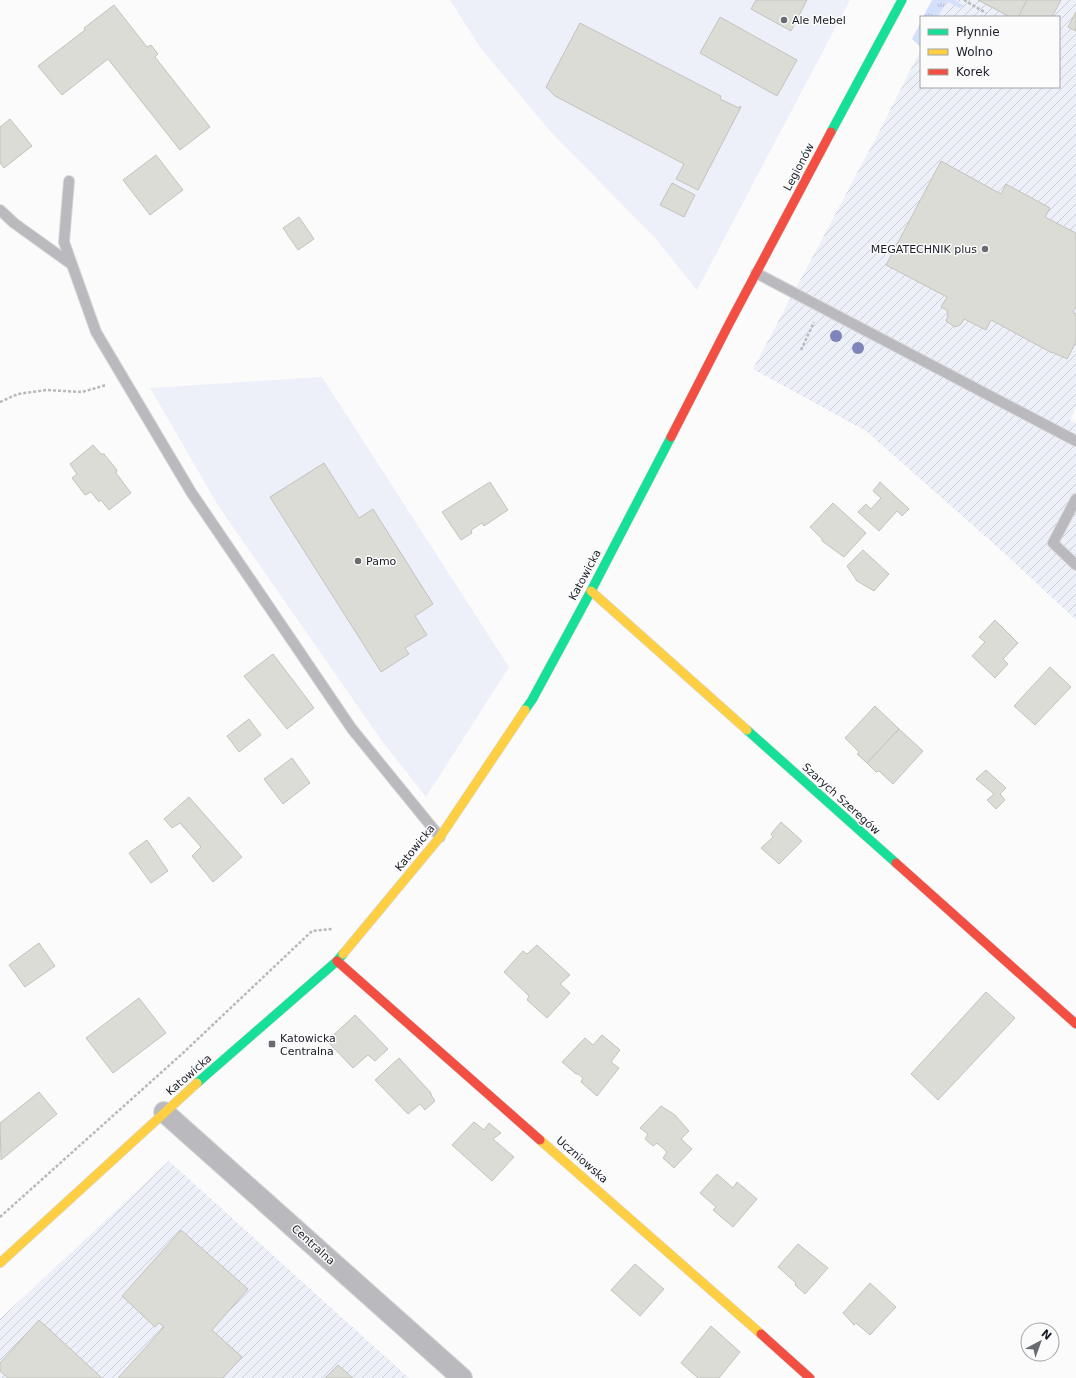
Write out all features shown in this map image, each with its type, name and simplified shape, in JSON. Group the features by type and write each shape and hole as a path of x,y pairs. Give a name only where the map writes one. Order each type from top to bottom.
{"street":[{"name":"Legionów","path":"718,345 902,0"},
{"name":"Katowicka","path":"0,1263 164,1112 337,961 440,838 532,700 591,591 718,345"},
{"name":"Szarych Szeregów","path":"591,591 1076,1024"},
{"name":"Uczniowska","path":"337,961 810,1378"},
{"name":"Centralna","path":"164,1112 462,1378"}],"lane":[{"path":"69,181 64,242 96,332 191,492 352,729 440,838"},
{"path":"0,210 14,223 71,264"},
{"path":"756,273 1076,442"},
{"path":"1076,499 1072,515 1053,543 1076,565"}],"path":[{"path":"964,0 986,12"},
{"path":"801,350 811,327"},
{"path":"0,402 18,394 46,390 82,392 112,383 122,376"},
{"path":"0,1217 183,1053 312,930 338,928"}],"shaded area":[{"path":"450,0 850,0 697,290 655,238 551,132 480,47"},
{"path":"947,0 1076,0 1076,408 1070,420 1076,423 1076,620 1003,552 866,431 753,369 880,130 920,51 920,88 1060,88 1060,16 939,16"},
{"path":"322,377 509,667 426,797 382,741 219,507 150,388"},
{"path":"169,1161 409,1378 0,1378 0,1319"}],"green space":[{"path":"932,0 955,0 963,6 960,8 947,1 939,16 924,16"},
{"path":"920,24 920,46 912,39"}],"building":[{"name":"Ale Mebel","path":"756,0 807,0 791,31 751,9"},
{"path":"978,0 1036,0 1028,16 1008,16"},
{"path":"1027,0 1061,0 1053,16 1019,16"},
{"path":"114,5 147,47 151,45 158,54 155,57 210,127 180,150 108,59 62,95 38,66 85,30 84,28"},
{"path":"1076,12 1076,31 1068,27"},
{"path":"720,17 797,60 777,96 700,53"},
{"path":"580,23 721,96 720,99 739,108 740,106 741,107 698,190 676,179 684,164 555,96 546,87"},
{"path":"10,119 32,146 4,168 0,163 0,127"},
{"path":"156,155 183,190 150,215 123,180"},
{"name":"MEGATECHNIK plus","path":"941,161 1001,194 1006,184 1050,208 1045,217 1076,233 1076,307 1073,312 1076,314 1076,342 1067,359 1052,353 991,320 986,330 964,319 961,324 955,327 946,321 948,316 947,310 941,307 947,297 886,265"},
{"path":"672,183 695,195 684,217 660,205"},
{"path":"299,217 314,239 298,250 283,228"},
{"path":"93,445 101,454 104,454 117,470 116,473 131,493 109,510 101,500 99,502 91,492 85,495 72,478 77,474 70,464"},
{"name":"Pamo","path":"324,463 359,518 373,509 433,604 415,616 427,635 405,648 409,654 381,672 270,497"},
{"path":"490,482 508,510 484,526 482,523 471,530 472,533 461,540 442,512"},
{"path":"880,482 909,509 902,516 897,511 879,531 858,512 866,504 871,509 881,498 873,491"},
{"path":"833,503 866,533 844,557 822,541 822,539 810,527"},
{"path":"863,550 889,574 874,591 857,581 847,566"},
{"path":"995,620 1018,643 1003,659 1008,664 995,678 972,656 985,642 979,637"},
{"path":"273,654 314,708 287,729 244,676"},
{"path":"1050,667 1071,687 1035,725 1014,706"},
{"path":"875,706 899,729 867,763 857,754 859,752 845,738"},
{"path":"249,719 261,735 239,752 227,736"},
{"path":"899,729 923,751 893,784 879,771 876,772 867,763"},
{"path":"292,758 310,783 283,804 264,779"},
{"path":"986,770 1006,788 1000,794 1005,800 996,809 987,800 994,794 976,779"},
{"path":"189,797 242,857 213,882 192,856 201,847 180,823 172,828 164,819"},
{"path":"781,822 802,841 779,864 761,848 773,837 771,834"},
{"path":"147,840 168,871 151,883 129,853"},
{"path":"39,943 55,966 25,987 9,965"},
{"path":"537,945 570,975 560,984 570,993 547,1018 527,1000 529,996 504,972 523,951 527,954"},
{"path":"986,992 1015,1018 938,1100 911,1074"},
{"path":"139,998 166,1033 113,1073 86,1038"},
{"path":"355,1015 388,1049 375,1061 368,1055 353,1068 327,1041"},
{"path":"602,1035 620,1050 611,1062 619,1068 597,1096 581,1082 583,1078 562,1062 585,1038 593,1045"},
{"path":"399,1058 431,1093 435,1101 425,1110 420,1104 408,1114 375,1080"},
{"path":"39,1092 57,1114 1,1160 0,1123"},
{"path":"661,1106 675,1115 689,1131 681,1139 692,1149 674,1168 663,1158 667,1152 657,1143 653,1146 645,1139 648,1134 640,1128"},
{"path":"474,1122 484,1130 489,1123 501,1133 493,1139 514,1157 492,1181 452,1145"},
{"path":"717,1174 733,1188 737,1182 757,1199 733,1227 713,1210 716,1207 700,1193"},
{"path":"181,1230 248,1289 212,1330 242,1357 223,1378 118,1378 164,1327 159,1323 155,1327 122,1296"},
{"path":"798,1244 828,1268 805,1294 795,1285 796,1283 778,1267"},
{"path":"635,1264 664,1289 640,1316 611,1290"},
{"path":"870,1283 896,1307 870,1335 856,1323 854,1325 843,1313"},
{"path":"39,1320 102,1378 8,1378 0,1371 0,1363"},
{"path":"711,1326 740,1352 719,1378 698,1378 681,1363"},
{"path":"338,1365 353,1378 325,1378"}],"traffic: fast":[{"path":"831,132 902,0"},
{"path":"525,710 532,700 591,591 671,437"},
{"path":"747,730 896,863"},
{"path":"197,1083 337,961 343,954"}],"traffic: slow":[{"path":"591,591 747,730"},
{"path":"343,954 440,837 525,710"},
{"path":"0,1263 197,1083"},
{"path":"540,1140 761,1334"}],"traffic: jam":[{"path":"671,437 831,132"},
{"path":"896,863 1076,1024"},
{"path":"337,961 540,1140"},
{"path":"761,1334 810,1378"}],"place":[{"name":"Ale Mebel","path":"784,20"},
{"name":"MEGATECHNIK plus","path":"985,249"},
{"name":"Pamo","path":"358,561"},
{"name":"Katowicka Centralna","path":"272,1044"}]}
